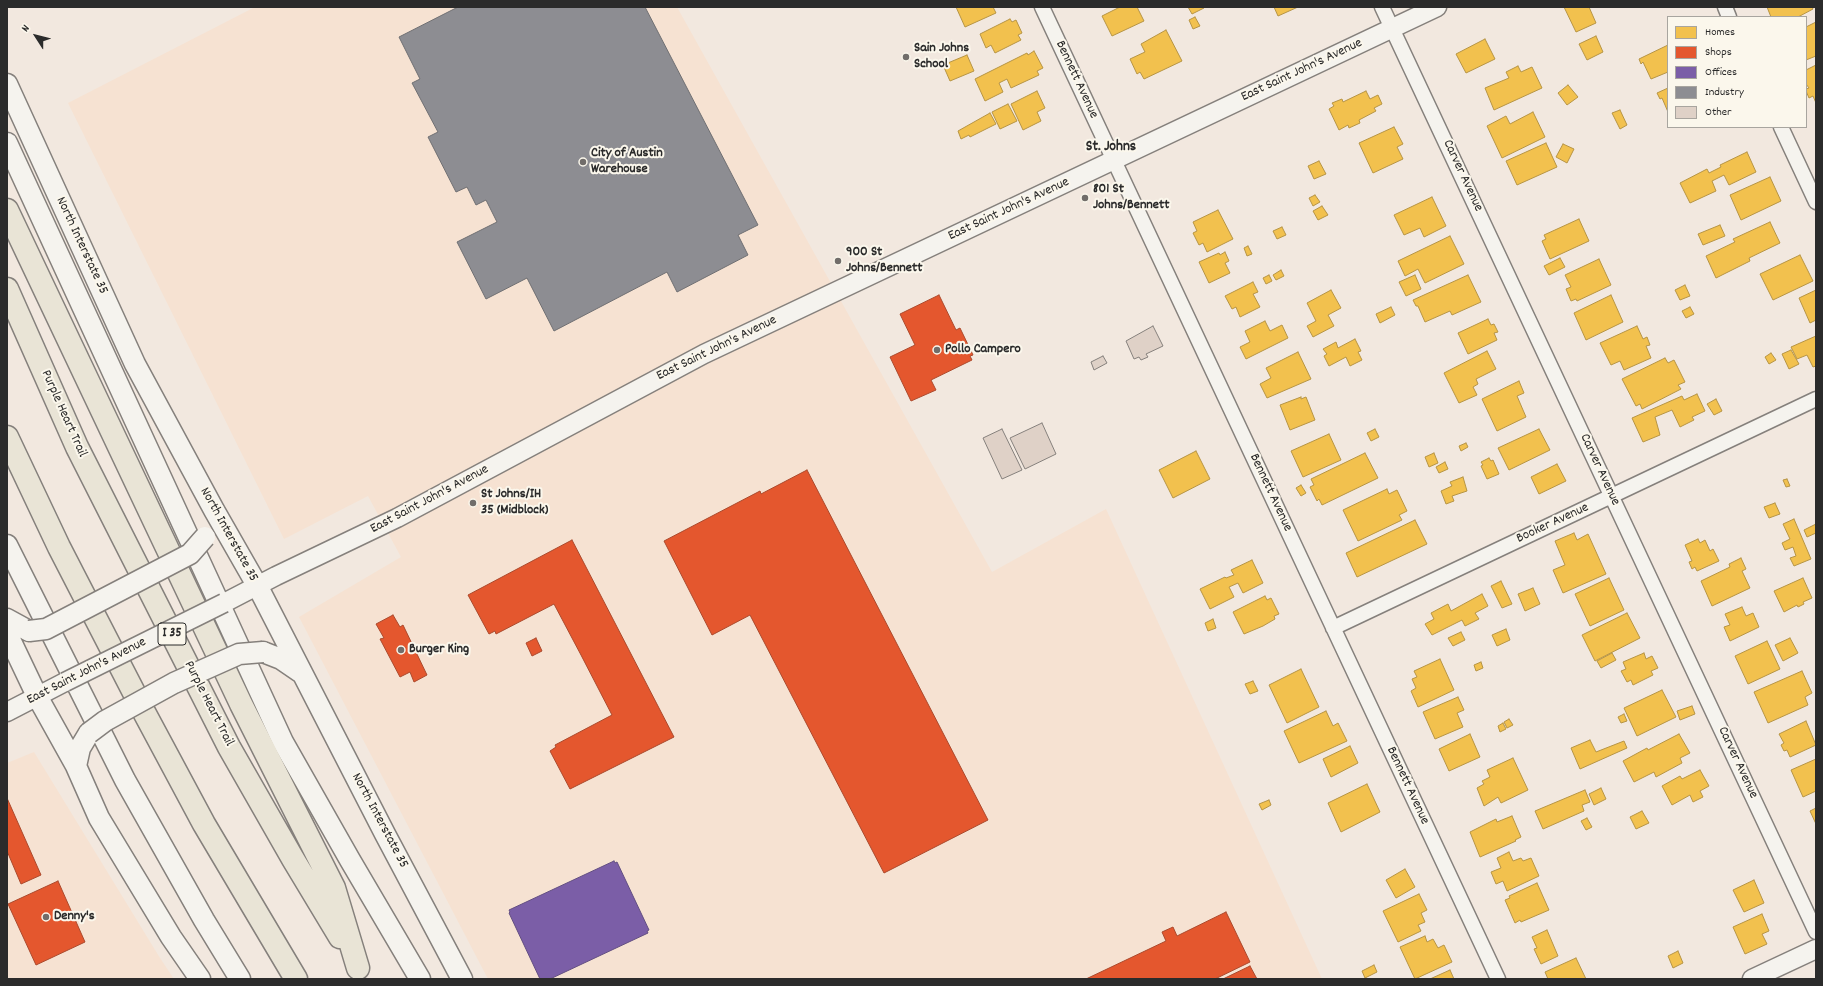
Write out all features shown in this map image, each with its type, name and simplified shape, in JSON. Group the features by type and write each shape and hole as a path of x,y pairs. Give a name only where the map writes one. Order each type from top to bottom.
{"highway":[{"path":"7,210 241,704 334,888 362,973"},
{"name":"Purple Heart Trail","path":"7,289 77,447 229,747 362,973"},
{"path":"7,437 60,547 148,719 204,824 296,979"}],"main road":[{"name":"North Interstate 35","path":"7,84 135,364 214,510 258,587 300,672 462,979"},
{"path":"7,143 283,742 420,979"},
{"path":"7,619 29,631 46,629 190,554 206,537 214,510"},
{"path":"7,545 125,780 204,920 240,979"},
{"path":"7,633 37,696 76,766 99,818 171,937 200,979"},
{"path":"76,766 80,748 89,733 105,721 174,683 239,654 263,652 280,659 300,672"}],"street":[{"name":"Bennett Avenue","path":"1042,7 1498,979"},
{"name":"Carver Avenue","path":"1382,7 1816,932"},
{"name":"East Saint John's Avenue","path":"7,712 258,587 276,576 397,518 704,354 1437,7"},
{"path":"1781,128 1816,202"},
{"name":"Booker Avenue","path":"1333,628 1816,399"},
{"path":"1752,979 1816,949"}],"shaded area":[{"path":"255,7 677,7 992,572 1106,509 1322,979 488,979 299,617 401,557 368,496 284,539 68,103"},
{"path":"34,752 174,979 7,979 7,763"}],"building: Homes":[{"path":"956,7 993,7 996,13 965,27"},
{"path":"1120,7 1137,7 1144,21 1112,36 1102,16"},
{"path":"1188,7 1203,7 1204,8 1192,14"},
{"path":"1274,7 1298,7 1278,16"},
{"path":"1564,7 1589,7 1596,23 1576,32"},
{"path":"1767,7 1812,7 1813,9 1800,16 1771,16"},
{"path":"1195,17 1200,26 1193,29 1189,20"},
{"path":"1010,19 1012,22 1016,20 1022,33 1018,35 1021,40 995,53 991,45 986,48 980,34"},
{"path":"1816,22 1816,56 1807,60 1807,26"},
{"path":"1166,30 1182,61 1144,79 1140,72 1137,74 1130,59 1145,52 1141,44"},
{"path":"1596,36 1603,52 1587,60 1579,44"},
{"path":"1485,39 1495,59 1466,73 1456,54"},
{"path":"1667,45 1667,72 1651,79 1643,62 1641,64 1639,59"},
{"path":"1034,51 1043,68 1037,71 1039,75 1011,88 1007,79 999,83 1003,92 985,101 975,79"},
{"path":"967,55 974,71 950,81 943,65"},
{"path":"1816,65 1816,103 1813,96 1809,98 1807,93 1807,89 1809,88 1807,85 1807,70"},
{"path":"1518,66 1521,72 1532,67 1542,88 1494,110 1485,88 1509,78 1506,72"},
{"path":"1568,85 1578,97 1567,105 1558,93"},
{"path":"1667,88 1667,110 1662,98 1660,99 1657,93"},
{"path":"1037,91 1045,108 1037,112 1041,121 1023,130 1011,104"},
{"path":"1366,91 1370,99 1378,95 1382,104 1374,108 1376,111 1359,120 1360,123 1349,128 1348,125 1339,130 1329,109 1334,106 1332,103 1342,99 1343,102"},
{"path":"1008,104 1017,121 1000,129 992,112"},
{"path":"1620,110 1627,125 1620,129 1612,113"},
{"path":"1533,112 1545,137 1502,158 1487,126 1506,116 1510,124"},
{"path":"990,113 996,124 970,137 969,135 961,139 958,131"},
{"path":"1394,127 1403,144 1397,147 1403,159 1373,173 1359,143"},
{"path":"1546,143 1557,167 1517,185 1506,161"},
{"path":"1563,144 1574,149 1567,163 1556,157"},
{"path":"1747,152 1756,172 1729,185 1724,175 1712,181 1716,191 1690,203 1680,183 1707,169 1709,173 1721,167 1720,165"},
{"path":"1319,161 1326,174 1314,179 1308,166"},
{"path":"1770,177 1781,201 1741,220 1730,195"},
{"path":"1315,195 1320,202 1313,206 1309,198"},
{"path":"1432,197 1446,226 1424,237 1420,228 1404,235 1394,215"},
{"path":"1322,206 1328,215 1318,220 1313,211"},
{"path":"1218,210 1233,239 1207,252 1203,243 1199,245 1193,233 1197,231 1193,222"},
{"path":"1579,219 1589,241 1550,259 1542,241 1546,239 1544,235"},
{"path":"1770,222 1780,243 1749,258 1750,261 1716,278 1706,256 1735,242 1733,239"},
{"path":"1720,225 1725,236 1703,245 1698,234"},
{"path":"1282,227 1286,235 1277,239 1273,231"},
{"path":"1450,236 1464,264 1425,283 1418,269 1405,276 1398,261"},
{"path":"1248,246 1252,254 1247,256 1244,248"},
{"path":"1225,252 1229,261 1225,263 1230,273 1209,283 1199,262 1219,253 1220,255"},
{"path":"1800,255 1813,281 1773,300 1760,274"},
{"path":"1560,258 1565,267 1549,275 1544,266"},
{"path":"1599,259 1611,285 1577,301 1576,299 1571,301 1566,289 1571,287 1565,275"},
{"path":"1281,270 1284,276 1276,280 1273,275"},
{"path":"1269,275 1272,281 1266,284 1263,278"},
{"path":"1415,275 1421,289 1406,296 1399,282"},
{"path":"1468,275 1481,302 1452,315 1450,311 1425,322 1418,306 1416,306 1413,300"},
{"path":"1253,282 1258,292 1253,294 1260,307 1240,317 1236,307 1232,309 1225,296"},
{"path":"1685,285 1690,296 1680,300 1675,290"},
{"path":"1331,290 1341,308 1328,315 1334,326 1313,337 1307,326 1316,321 1307,303"},
{"path":"1816,290 1816,320 1810,323 1799,298"},
{"path":"1611,295 1623,322 1586,340 1574,313"},
{"path":"1391,307 1395,315 1380,323 1376,314"},
{"path":"1690,307 1694,314 1686,318 1682,311"},
{"path":"1488,319 1491,325 1494,324 1498,332 1494,333 1497,340 1468,354 1458,333"},
{"path":"1265,321 1270,331 1282,325 1288,338 1246,359 1240,347 1250,342 1245,331"},
{"path":"1637,326 1643,339 1647,337 1650,345 1646,346 1651,358 1624,370 1620,361 1611,365 1600,343"},
{"path":"1816,336 1816,366 1813,367 1807,355 1797,359 1791,347"},
{"path":"1355,339 1361,351 1358,352 1362,360 1350,366 1346,357 1329,366 1324,356 1327,354 1323,349 1336,342 1338,348"},
{"path":"1791,350 1799,364 1789,369 1782,354"},
{"path":"1487,351 1496,369 1476,379 1478,384 1473,387 1477,395 1459,403 1444,373"},
{"path":"1298,352 1311,379 1267,398 1260,384 1271,378 1266,368"},
{"path":"1771,353 1776,360 1769,364 1765,357"},
{"path":"1665,358 1668,363 1674,360 1685,382 1678,385 1681,389 1642,409 1640,404 1636,406 1622,379"},
{"path":"1519,381 1524,393 1517,396 1526,417 1497,431 1482,399"},
{"path":"1697,394 1705,411 1692,417 1694,420 1680,427 1672,410 1655,417 1660,435 1643,442 1632,418 1682,396 1684,400"},
{"path":"1301,397 1301,399 1306,397 1315,420 1290,430 1280,405"},
{"path":"1716,399 1722,411 1714,415 1707,404"},
{"path":"1375,429 1379,437 1371,441 1367,433"},
{"path":"1539,429 1550,450 1509,470 1498,448"},
{"path":"1329,434 1341,460 1303,477 1291,451"},
{"path":"1466,443 1468,447 1461,451 1459,446"},
{"path":"1196,451 1210,479 1173,498 1159,470"},
{"path":"1365,453 1378,478 1322,505 1319,499 1317,501 1310,487 1314,485 1311,479"},
{"path":"1434,453 1438,463 1429,467 1425,457"},
{"path":"1489,458 1491,461 1493,460 1499,474 1487,479 1481,466 1483,465 1481,462"},
{"path":"1445,462 1448,469 1439,473 1436,467"},
{"path":"1557,464 1566,481 1539,494 1531,477"},
{"path":"1463,477 1467,491 1452,496 1454,501 1446,504 1441,491 1452,486 1450,482"},
{"path":"1787,479 1790,486 1786,487 1783,480"},
{"path":"1301,485 1306,493 1301,496 1296,488"},
{"path":"1387,489 1389,494 1397,490 1407,511 1399,515 1402,520 1358,541 1343,510"},
{"path":"1775,503 1780,514 1769,518 1764,507"},
{"path":"1794,519 1811,559 1794,566 1790,558 1796,556 1793,547 1785,550 1782,543 1790,539 1783,524"},
{"path":"1415,520 1427,544 1357,577 1346,553"},
{"path":"1816,524 1816,533 1807,537 1804,530"},
{"path":"1574,533 1577,540 1588,534 1606,574 1563,593 1553,570 1565,565 1555,541"},
{"path":"1698,539 1700,543 1705,540 1710,551 1713,549 1719,561 1697,571 1695,567 1692,569 1689,562 1692,561 1685,545"},
{"path":"1741,558 1746,569 1742,571 1750,588 1712,606 1701,581 1730,567 1729,564"},
{"path":"1252,560 1263,583 1243,593 1238,583 1229,587 1234,597 1210,609 1200,589 1225,577 1234,575 1231,570"},
{"path":"1609,578 1624,610 1590,626 1575,594"},
{"path":"1803,578 1812,598 1803,602 1804,604 1798,607 1797,605 1784,612 1774,591"},
{"path":"1501,581 1512,604 1502,608 1491,586"},
{"path":"1533,588 1540,604 1525,611 1518,594"},
{"path":"1482,594 1488,606 1475,613 1479,619 1465,626 1462,620 1432,635 1425,624 1434,619 1431,613 1448,604 1451,611"},
{"path":"1265,596 1267,600 1271,598 1279,614 1274,616 1275,619 1263,626 1244,634 1233,612"},
{"path":"1742,607 1746,616 1753,613 1759,627 1730,641 1724,627 1730,625 1725,614"},
{"path":"1627,613 1640,638 1595,661 1582,635"},
{"path":"1213,619 1216,628 1208,631 1205,623"},
{"path":"1506,629 1510,640 1497,646 1492,635"},
{"path":"1461,632 1465,640 1453,646 1448,638"},
{"path":"1790,638 1798,653 1783,661 1775,645"},
{"path":"1767,641 1780,669 1748,684 1735,656"},
{"path":"1612,653 1616,660 1601,668 1597,661"},
{"path":"1644,653 1646,659 1652,656 1658,668 1651,671 1653,675 1633,685 1631,680 1627,682 1621,671 1626,669 1623,662"},
{"path":"1440,659 1454,690 1418,707 1411,691 1416,688 1412,679 1417,677 1414,671"},
{"path":"1481,662 1483,668 1476,671 1474,665"},
{"path":"1301,669 1319,707 1287,723 1269,685"},
{"path":"1802,671 1812,693 1805,697 1808,705 1768,723 1754,692"},
{"path":"1253,681 1258,691 1250,694 1245,684"},
{"path":"1662,690 1676,717 1637,736 1624,708"},
{"path":"1458,697 1464,710 1457,713 1463,727 1435,739 1423,712"},
{"path":"1692,706 1695,714 1680,720 1677,711"},
{"path":"1326,711 1333,726 1338,723 1347,741 1299,763 1284,731"},
{"path":"1624,714 1627,721 1621,723 1618,717"},
{"path":"1509,719 1513,725 1507,728 1504,722"},
{"path":"1806,721 1816,745 1790,757 1787,750 1784,751 1781,745 1784,743 1779,734"},
{"path":"1503,723 1506,729 1500,732 1498,726"},
{"path":"1470,734 1480,757 1449,771 1439,749"},
{"path":"1679,734 1690,753 1680,758 1682,763 1656,777 1654,772 1634,782 1623,761 1647,748 1648,750"},
{"path":"1590,740 1596,752 1624,741 1627,748 1580,769 1571,748"},
{"path":"1350,746 1358,763 1331,777 1323,759"},
{"path":"1513,758 1528,790 1501,803 1498,797 1484,806 1477,788 1484,784 1482,781 1490,777 1487,770"},
{"path":"1816,759 1816,791 1803,797 1791,770"},
{"path":"1700,770 1709,786 1700,791 1703,797 1693,802 1690,795 1672,805 1662,786 1680,776 1682,779"},
{"path":"1367,784 1380,812 1341,832 1328,803"},
{"path":"1601,788 1606,799 1594,805 1589,794"},
{"path":"1585,790 1590,802 1582,805 1584,811 1543,829 1535,811"},
{"path":"1269,800 1271,805 1262,810 1259,804"},
{"path":"1816,808 1816,824 1810,811"},
{"path":"1642,811 1649,823 1636,829 1630,817"},
{"path":"1512,816 1521,837 1515,840 1516,841 1480,857 1470,832 1496,819 1497,822"},
{"path":"1587,818 1592,827 1586,830 1581,821"},
{"path":"1509,852 1513,861 1521,858 1523,861 1531,858 1539,876 1507,891 1503,881 1496,884 1491,872 1501,868 1497,858"},
{"path":"1405,869 1415,887 1396,898 1386,880"},
{"path":"1754,880 1764,903 1744,912 1733,890"},
{"path":"1537,883 1549,910 1521,922 1520,920 1515,923 1505,900 1510,898 1509,896"},
{"path":"1419,894 1427,910 1421,913 1425,922 1418,925 1421,931 1398,942 1383,911"},
{"path":"1762,914 1769,931 1762,934 1767,944 1745,954 1733,927"},
{"path":"1547,930 1558,956 1541,964 1534,949 1537,948 1532,937"},
{"path":"1425,936 1427,942 1433,939 1438,948 1444,945 1452,962 1415,979 1400,947"},
{"path":"1678,951 1683,963 1673,968 1668,956"},
{"path":"1576,958 1586,979 1548,979 1545,972"},
{"path":"1374,965 1377,972 1365,978 1362,971"},
{"path":"1450,970 1454,979 1430,979"}],"building: Shops":[{"name":"Pollo Campero","path":"939,295 956,330 960,328 973,355 970,356 972,360 931,380 936,390 911,401 890,357 915,345 900,314"},
{"path":"807,470 988,820 884,873 750,615 712,635 664,541 760,491 761,494"},
{"path":"572,540 674,737 570,789 550,751 556,747 555,745 612,715 581,655 554,604 496,634 495,631 489,634 468,595"},
{"name":"Burger King","path":"393,615 400,627 403,625 427,675 414,682 410,672 400,677 380,639 384,638 376,624"},
{"path":"536,638 542,651 532,656 526,643"},
{"path":"7,798 41,875 21,884 7,851"},
{"path":"58,881 85,942 36,965 8,904"},
{"path":"1226,912 1250,962 1215,979 1086,979 1166,941 1162,932 1173,927 1177,936"},
{"path":"1250,966 1257,979 1223,979"}],"building: Offices":[{"path":"614,861 615,863 617,862 649,930 647,931 648,933 550,979 540,979 509,913 509,910"}],"building: Industry":[{"name":"City of Austin Warehouse","path":"458,7 645,7 758,225 738,235 748,255 677,292 667,272 554,331 527,278 486,299 457,242 497,222 486,200 476,205 467,187 456,192 428,137 438,132 412,83 420,79 399,37"}],"building: Other":[{"path":"1153,326 1163,346 1146,354 1148,357 1141,360 1139,357 1134,359 1126,341"},
{"path":"1103,356 1107,363 1094,370 1091,362"},
{"path":"1042,423 1056,454 1025,469 1010,438"},
{"path":"1002,429 1022,470 1002,479 983,438"}],"place":[{"name":"Sain Johns School","path":"906,57"},
{"name":"City of Austin Warehouse","path":"583,162"},
{"name":"801 St Johns/Bennett","path":"1085,198"},
{"name":"900 St Johns/Bennett","path":"838,261"},
{"name":"Pollo Campero","path":"937,350"},
{"name":"St Johns/IH 35 (Midblock)","path":"473,503"},
{"name":"Burger King","path":"401,650"},
{"name":"Denny's","path":"46,917"}],"district":[{"name":"St. Johns","path":"1111,148"}]}
